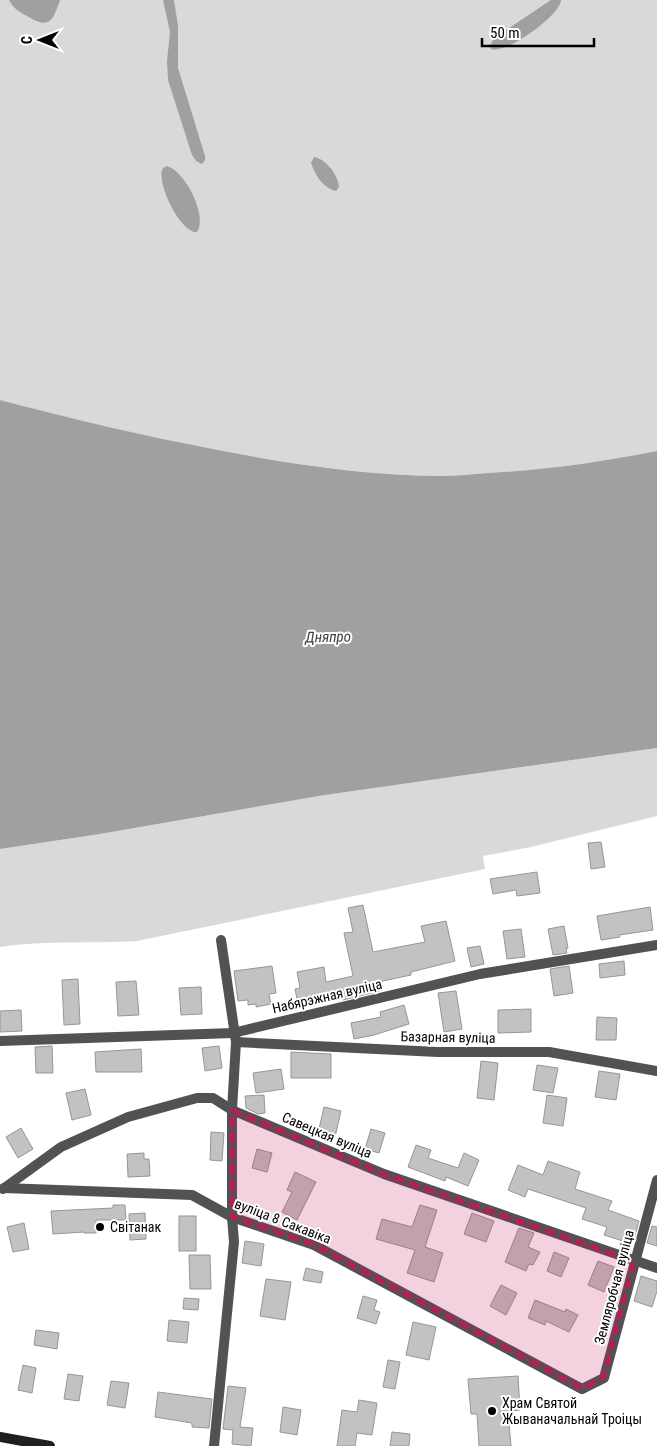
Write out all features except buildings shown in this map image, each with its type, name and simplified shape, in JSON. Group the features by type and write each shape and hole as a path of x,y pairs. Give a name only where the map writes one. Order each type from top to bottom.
{"main road":[{"path":"0,1437 50,1446"}],"street":[{"path":"214,1446 234,1242 232,1218 232,1110 235,1037 221,940"},
{"name":"Набярэжная вуліца","path":"0,1041 235,1037 480,974 657,945"},
{"name":"Базарная вуліца","path":"235,1037 438,1052 549,1052 657,1071"},
{"name":"Савецкая вуліца","path":"2,1190 61,1147 128,1117 197,1098 213,1098 232,1110 384,1174 657,1268"},
{"name":"Земляробчая вуліца","path":"582,1389 604,1378 657,1180"},
{"name":"вуліца 8 Сакавіка","path":"2,1190 192,1195 232,1218 314,1245 582,1389"}],"highlighted area":[{"path":"232,1110 384,1174 634,1261 604,1378 582,1389 314,1245 232,1217"}],"shaded area":[{"path":"0,0 657,0 657,451 573,465 509,472 445,476 355,471 273,460 163,439 0,400"},
{"path":"657,748 657,816 531,847 483,856 485,869 137,941 51,943 0,947 0,849 100,834 325,795"}],"water":[{"path":"9,0 60,0 52,18 45,23 21,13 14,8"},
{"path":"163,0 174,0 178,26 178,68 205,156 202,164 196,161 192,155 168,80 167,61 170,32"},
{"path":"551,0 561,0 559,7 543,24 508,46 491,49 490,46 494,38"},
{"path":"314,157 327,164 334,173 339,187 336,191 323,184 317,176 311,163"},
{"path":"167,166 181,176 193,195 197,205 200,225 197,232 184,225 166,195 162,175 163,168"},
{"name":"Дняпро","path":"0,400 108,427 218,450 273,460 355,471 445,476 509,472 573,465 657,451 657,748 325,795 100,834 0,849"}],"place":[{"name":"Світанак","path":"100,1227"},
{"name":"Храм Святой Жываначальнай Троіцы","path":"492,1411"}]}
